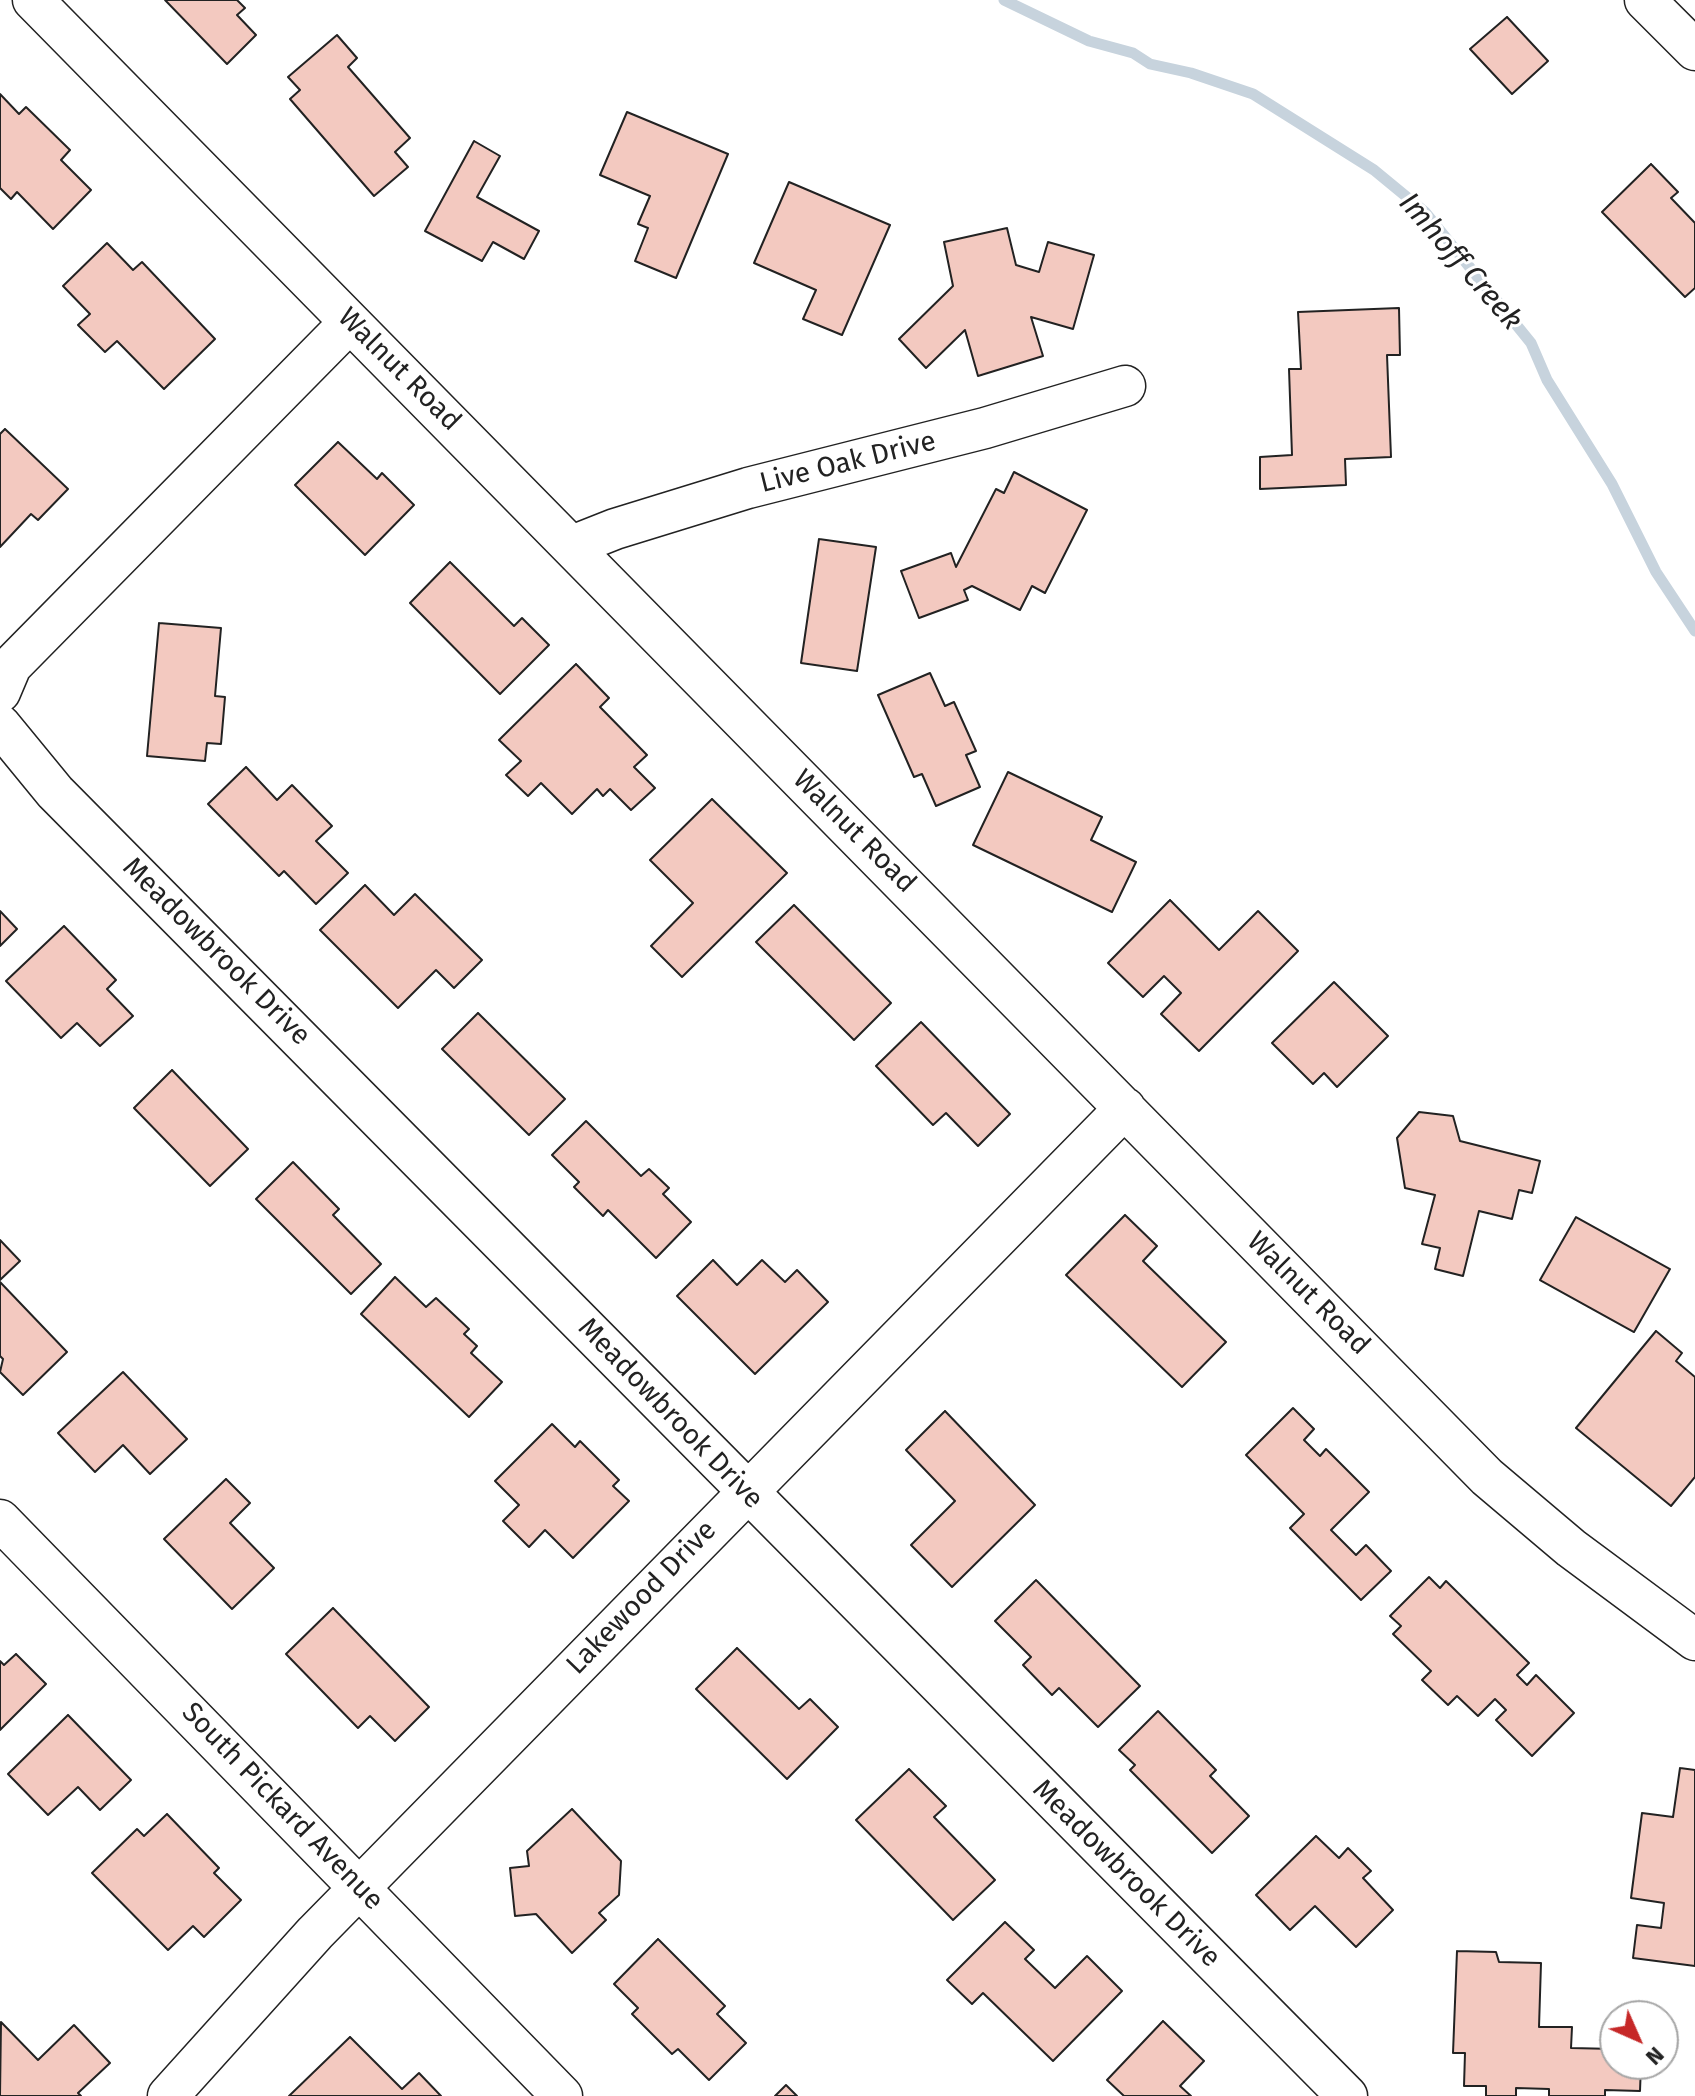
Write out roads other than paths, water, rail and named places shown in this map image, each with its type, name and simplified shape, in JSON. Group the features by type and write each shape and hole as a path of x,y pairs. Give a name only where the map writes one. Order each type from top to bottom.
{"street":[{"name":"Walnut Road","path":"33,0 1487,1477 1571,1548 1695,1640"},
{"path":"1645,0 1695,50"},
{"path":"0,692 11,666 350,322"},
{"name":"Live Oak Drive","path":"572,546 615,529 748,488 985,428 1125,386"},
{"name":"Meadowbrook Drive","path":"0,725 55,792 1347,2096"},
{"name":"Lakewood Drive","path":"168,2096 361,1888 746,1491 1125,1108"},
{"name":"South Pickard Avenue","path":"0,1520 562,2096"}],"waterway":[{"name":"Imhoff Creek","path":"1004,0 1089,41 1133,53 1150,64 1191,73 1253,94 1374,170 1425,212 1531,343 1547,380 1612,484 1656,572 1695,631"}]}
